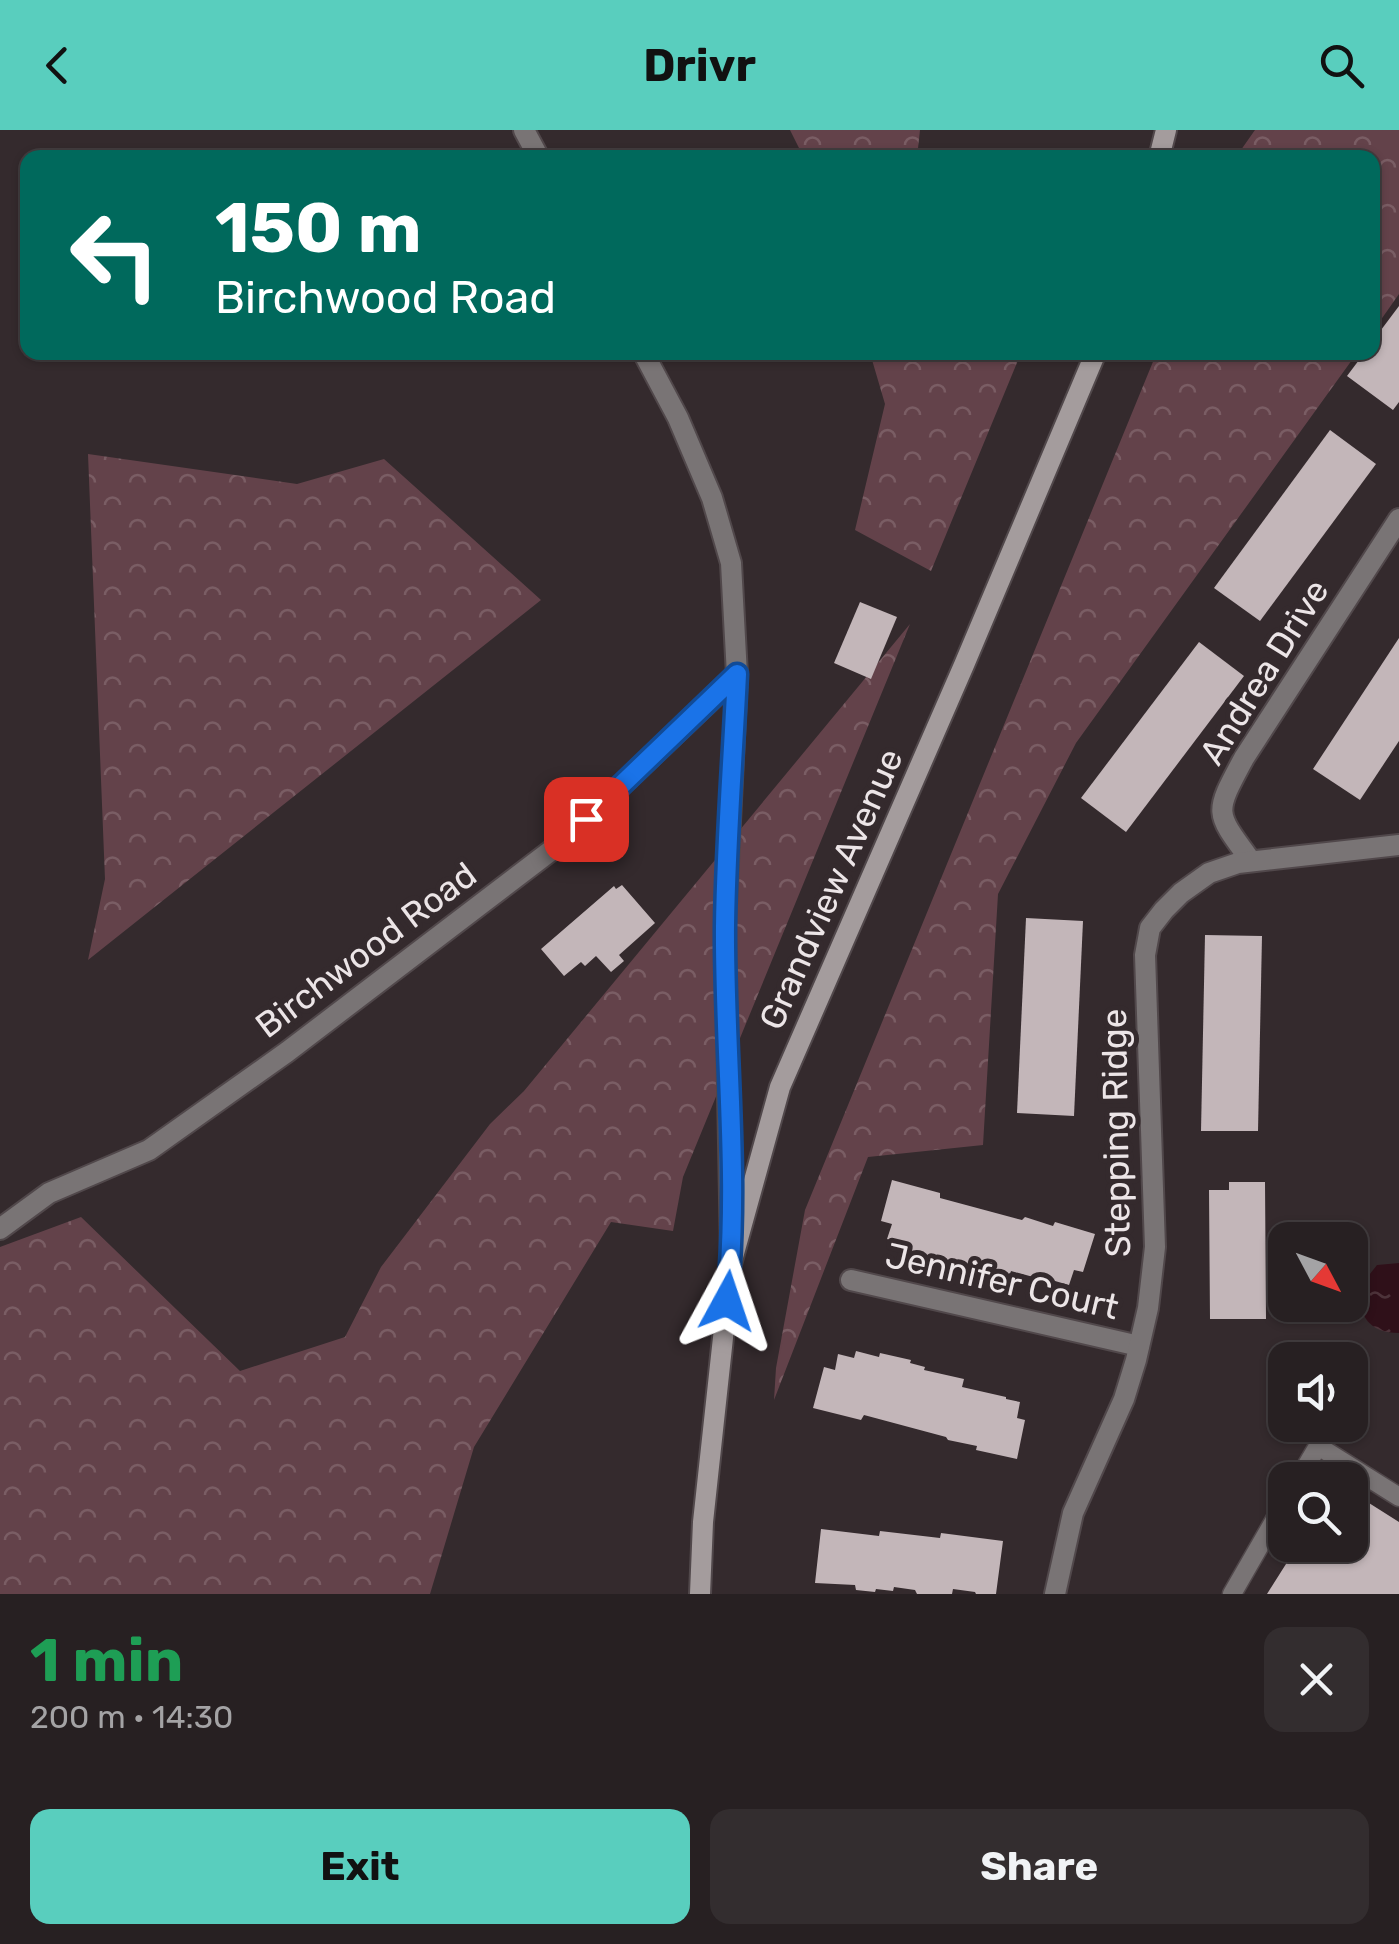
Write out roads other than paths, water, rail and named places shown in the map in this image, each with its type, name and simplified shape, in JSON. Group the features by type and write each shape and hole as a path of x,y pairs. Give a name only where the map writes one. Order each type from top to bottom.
{"main road":[{"name":"Grandview Avenue","path":"700,1594 703,1522 731,1264 780,1087 1093,360"}],"street":[{"path":"647,360 678,418 712,498 730,563 737,674 725,926 731,1264"},
{"name":"Andrea Drive","path":"1251,862 1224,824 1221,808 1227,790 1399,519"},
{"name":"Birchwood Road","path":"0,1229 49,1192 149,1150 287,1052 561,843 737,674"},
{"name":"Stepping Ridge","path":"1055,1594 1073,1513 1124,1399 1148,1308 1155,1247 1145,955 1150,928 1181,893 1209,873 1238,863 1399,845"},
{"name":"Jennifer Court","path":"851,1280 1140,1346"}],"lane":[{"path":"1309,1462 1318,1446 1343,1462"},
{"path":"1368,1477 1399,1497"},
{"path":"1232,1594 1268,1532"}],"water":[{"path":"1399,1263 1399,1333 1380,1330 1368,1321 1368,1276 1377,1265"}]}
